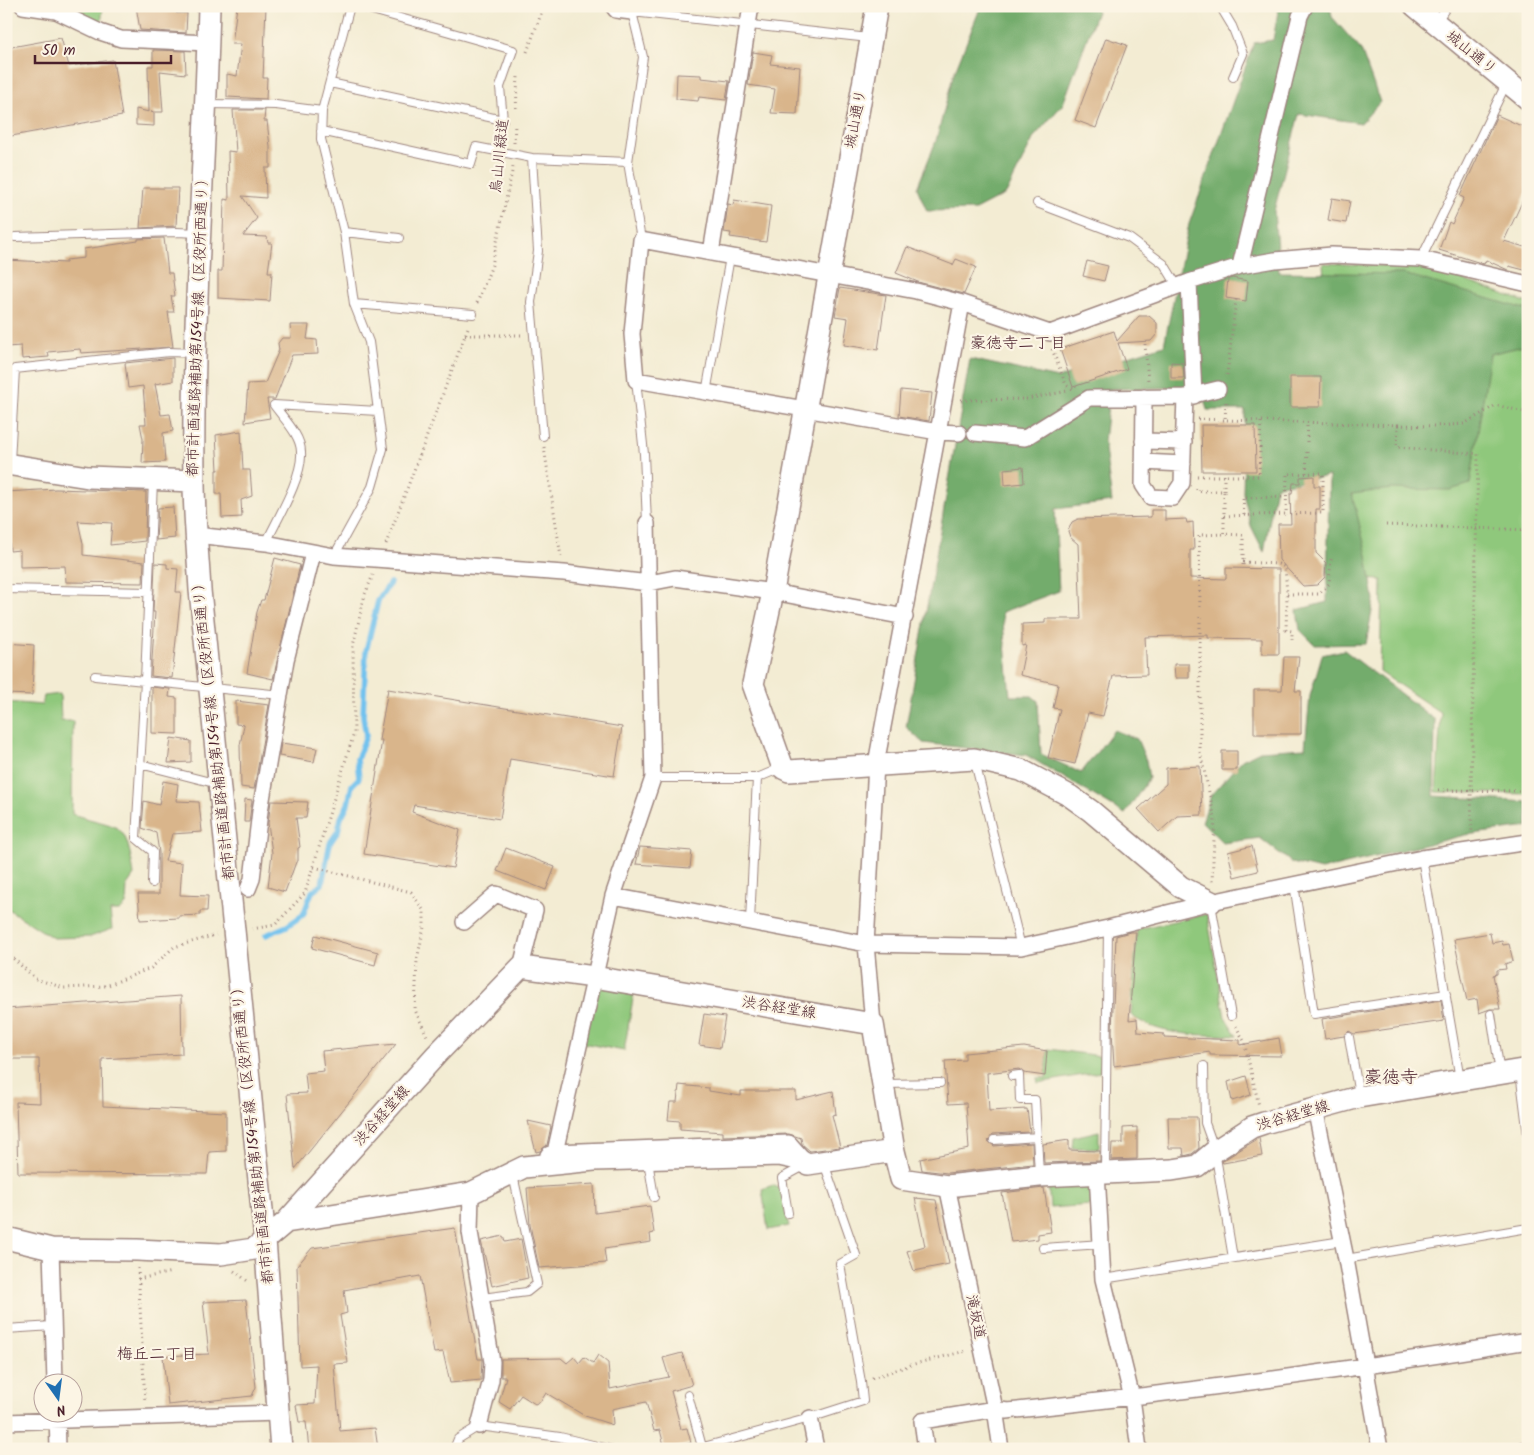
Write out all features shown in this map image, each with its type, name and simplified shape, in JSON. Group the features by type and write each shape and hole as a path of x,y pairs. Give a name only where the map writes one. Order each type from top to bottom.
{"street":[{"path":"23,6 56,11 100,32 121,39 208,43"},
{"name":"都市計画道路補助第154号線（区役所西通り）","path":"209,6 196,353 194,481 196,535 265,1240 281,1449"},
{"path":"613,6 616,10 633,9"},
{"path":"711,253 750,6"},
{"name":"城山通り","path":"783,768 753,684 773,592 835,233 877,6"},
{"path":"1240,266 1300,16 1305,6"},
{"name":"城山通り","path":"1415,6 1441,15 1507,82 1528,99"},
{"path":"959,433 938,432 636,380 632,334 641,240 916,291 962,303 1050,334 1183,284 1240,266 1275,260 1332,255 1421,259 1528,284"},
{"path":"1147,397 1143,441 1143,486 1151,497 1172,498 1182,483 1190,465 1184,442 1190,396 1183,284"},
{"path":"873,1024 866,944 876,764 905,617 962,303"},
{"path":"975,433 1025,438 1089,398 1190,396 1223,389"},
{"path":"1143,441 1184,442"},
{"path":"1143,462 1190,465"},
{"path":"8,464 88,477 194,481"},
{"path":"555,1152 613,896 652,778 647,523"},
{"path":"196,535 266,543 334,556 564,573 649,582 675,578 773,592 905,617"},
{"path":"248,888 252,879 260,811 286,660 313,553"},
{"path":"783,768 789,771 974,759 1021,770 1070,796 1091,811 1181,887 1210,902"},
{"path":"613,896 866,944 1021,947 1294,884 1422,858 1528,842"},
{"path":"464,922 496,894 535,910 521,968"},
{"name":"渋谷経堂線","path":"6,1238 51,1249 137,1250 221,1254 254,1249 286,1222 436,1055 521,968 594,977 873,1024 894,1152 901,1179 947,1186 1039,1176 1172,1170 1197,1166 1215,1151 1252,1127 1264,1123 1359,1097 1460,1078 1516,1071"},
{"path":"1315,1108 1346,1259 1380,1449"},
{"path":"286,1222 471,1193 555,1152 779,1155 816,1163 894,1152"},
{"path":"518,1170 647,1152"},
{"path":"1101,1173 1104,1279 1132,1398 1139,1449"},
{"name":"滝坂道","path":"947,1186 995,1409 1001,1449"},
{"path":"471,1193 470,1232 492,1362 491,1380 479,1426"},
{"path":"51,1249 55,1372"},
{"path":"926,1449 922,1421 995,1409 1007,1412 1132,1398 1365,1367 1528,1341"},
{"path":"82,1416 146,1417 278,1413"},
{"path":"810,1418 816,1449"},
{"path":"6,1422 32,1419"},
{"path":"57,1422 58,1449"}],"lane":[{"path":"334,556 372,487 383,449 369,342 354,304 344,232 321,139 322,111 350,6"},
{"path":"330,83 503,120 500,87 513,50 358,6"},
{"path":"1220,6 1232,26 1243,54 1233,77"},
{"path":"641,240 628,162 643,57 633,9 747,25 871,38"},
{"path":"1421,259 1507,82"},
{"path":"205,104 276,105 322,111"},
{"path":"321,131 471,164 476,147 532,158 628,162"},
{"path":"532,158 538,251 532,302 543,436"},
{"path":"1036,203 1129,238 1164,264 1183,284"},
{"path":"15,237 177,232 200,234"},
{"path":"344,232 399,238"},
{"path":"706,393 730,257"},
{"path":"354,304 473,314"},
{"path":"8,464 15,369 169,352 196,353"},
{"path":"636,380 644,454 647,523"},
{"path":"266,543 291,491 302,452 297,438 274,405 378,411"},
{"path":"152,883 153,852 136,838 146,681 153,479"},
{"path":"6,589 149,592"},
{"path":"95,676 210,689 230,688 281,694"},
{"path":"974,759 1021,947"},
{"path":"140,764 220,784"},
{"path":"652,778 757,778 783,768"},
{"path":"750,921 757,778"},
{"path":"1422,858 1460,1078"},
{"path":"1294,884 1314,1014 1446,994"},
{"path":"1210,902 1231,1016"},
{"path":"1101,1173 1108,928"},
{"path":"1491,1014 1516,1071 1528,1136"},
{"path":"1349,1037 1359,1097"},
{"path":"1204,1066 1205,1123 1215,1151 1233,1258"},
{"path":"1012,1076 1019,1075 1020,1100 1035,1100 1039,1176"},
{"path":"883,1084 940,1083"},
{"path":"994,1140 1037,1138"},
{"path":"647,1152 654,1197"},
{"path":"688,1395 699,1448 810,1418 863,1401 840,1264 856,1255 816,1163 782,1178 788,1213"},
{"path":"482,1298 527,1292 537,1284 518,1170"},
{"path":"1346,1259 1528,1228"},
{"path":"1104,1279 1342,1241"},
{"path":"1043,1248 1102,1244"},
{"path":"6,1329 53,1326"},
{"path":"454,1449 458,1439 479,1426 560,1437 609,1449"}],"path":[{"path":"524,59 544,6"},
{"name":"烏山川緑道","path":"380,559 492,265 512,177 518,76 521,68"},
{"path":"1225,420 1223,389 1236,299"},
{"path":"1063,329 1068,342 1052,347 1052,352 1066,385 1089,398"},
{"path":"465,335 534,334"},
{"path":"1146,344 1147,397"},
{"path":"1060,370 1067,368"},
{"path":"961,400 1028,398 1075,390"},
{"path":"1190,396 1195,428"},
{"path":"1195,419 1436,426 1464,424 1496,405 1528,413"},
{"path":"1196,476 1260,476 1261,421"},
{"path":"1307,422 1307,442"},
{"path":"1398,425 1396,447 1478,454 1471,790 1474,850"},
{"path":"543,436 564,573"},
{"path":"1306,473 1307,452"},
{"path":"1190,465 1196,476 1197,491 1224,491"},
{"path":"1224,516 1324,513 1323,473 1286,474 1286,514"},
{"path":"1224,475 1224,534"},
{"path":"1244,515 1243,498 1286,498"},
{"path":"1386,525 1528,530"},
{"path":"1200,607 1199,535 1243,535 1242,569"},
{"path":"1287,594 1319,594 1329,584 1331,559"},
{"path":"1243,562 1278,564 1284,567 1287,594 1286,630 1292,631 1292,640"},
{"path":"1200,617 1200,752 1215,819 1210,902"},
{"path":"1438,790 1528,791"},
{"path":"314,867 411,892 424,911 424,926 417,960 415,1010 436,1055"},
{"path":"1231,1016 1244,1041 1264,1123"},
{"path":"137,1250 146,1417"},
{"path":"230,1268 253,1285"},
{"path":"861,1382 914,1364 981,1348"}],"green space":[{"path":"65,6 103,6 101,26"},
{"path":"981,6 1099,6 1063,104 1034,137 1006,194 975,210 927,211 917,188 936,141 953,76"},
{"path":"1279,6 1330,6 1332,17 1361,50 1380,102 1361,123 1299,114 1274,211 1279,272 1404,274 1528,310 1528,345 1490,354 1470,484 1450,490 1392,489 1352,494 1367,555 1374,600 1366,644 1315,645 1300,630 1297,610 1327,602 1329,476 1276,486 1264,552 1251,526 1243,493 1245,410 1207,410 1201,387 1110,389 1104,441 1112,502 1055,509 1059,591 1002,612 1010,696 1032,696 1038,701 1041,754 1081,773 1114,730 1137,739 1146,760 1149,778 1125,814 1026,755 923,743 906,727 970,359 1058,378 1164,345 1189,224 1254,43 1273,40"},
{"path":"1323,263 1418,267 1455,277 1528,303 1528,794 1436,792 1441,713 1380,672 1382,580 1356,579 1341,524"},
{"path":"1344,650 1435,720 1434,796 1528,802 1528,827 1465,835 1321,870 1292,863 1260,838 1223,843 1202,822 1211,795 1242,760 1260,751 1305,748 1310,696 1322,655"},
{"path":"60,694 61,721 73,721 72,814 111,825 118,829 124,835 128,844 134,875 127,885 126,905 119,911 110,911 112,929 90,937 53,938 8,909 6,702 42,705 44,696"},
{"path":"1207,914 1225,1017 1237,1036 1196,1035 1168,1031 1155,1028 1131,1015 1137,929"},
{"path":"598,981 635,987 624,1051 583,1043"},
{"path":"1048,1049 1101,1056 1100,1072 1038,1083 1037,1078 1046,1078"},
{"path":"1099,1131 1099,1148 1072,1148 1073,1137"},
{"path":"1088,1181 1091,1185 1092,1205 1050,1208 1048,1183"},
{"path":"773,1185 780,1189 789,1226 768,1230 762,1189"}],"building":[{"path":"136,6 175,6 176,13 187,13 186,33 140,30"},
{"path":"237,6 266,6 263,78 267,78 266,99 227,97 227,74 237,76 241,44 232,44"},
{"path":"61,38 69,66 113,60 122,116 6,137 6,48"},
{"path":"1106,38 1127,45 1096,128 1075,120"},
{"path":"153,50 185,51 186,74 160,71 163,112 151,112 154,113 154,126 136,125 136,109 149,112 148,66 153,66"},
{"path":"753,52 772,55 770,64 800,67 797,114 771,113 775,89 748,85"},
{"path":"677,74 701,75 701,78 729,81 726,100 699,97 698,101 676,99"},
{"path":"233,110 265,110 264,121 267,121 270,147 270,168 265,168 266,198 242,196 257,218 243,236 267,237 268,243 272,243 268,272 272,272 270,301 218,298 218,271 222,271 224,199 229,200 228,151 236,152"},
{"path":"1497,115 1528,129 1528,189 1504,241 1528,248 1528,271 1509,266 1508,270 1486,260 1484,264 1439,250 1449,222 1452,224 1464,198 1460,196"},
{"path":"143,188 178,188 176,226 140,228"},
{"path":"1332,198 1350,201 1346,223 1328,220"},
{"path":"734,200 771,206 766,242 730,237 731,233 724,232 728,204 733,205"},
{"path":"164,238 168,273 172,273 175,296 171,296 174,312 168,312 173,347 81,353 80,349 48,352 49,357 22,359 21,346 6,347 6,260 66,263 66,260 84,258 84,249 138,241 138,239"},
{"path":"907,247 953,265 956,259 976,267 964,294 918,282 896,273"},
{"path":"1087,261 1108,266 1104,281 1083,276"},
{"path":"1228,279 1248,281 1246,301 1226,298"},
{"path":"840,288 886,295 878,350 844,345 848,318 835,316"},
{"path":"1139,316 1149,316 1157,323 1157,334 1151,341 1118,343 1127,369 1073,387 1060,349 1114,331 1117,341"},
{"path":"290,325 309,325 307,339 317,340 318,354 292,355 275,399 267,399 270,418 245,422 248,384 265,383 279,350 278,343 282,338 291,338"},
{"path":"173,358 173,381 155,384 161,415 170,414 173,431 163,433 165,462 142,463 143,439 140,424 146,424 143,386 128,388 125,363"},
{"path":"1171,362 1183,363 1184,378 1171,378"},
{"path":"1290,377 1321,377 1320,407 1290,407"},
{"path":"901,390 932,393 929,421 899,416"},
{"path":"1201,425 1255,425 1256,471 1202,471"},
{"path":"241,431 243,470 250,470 252,496 241,500 242,517 222,518 221,494 216,494 216,470 218,470 216,435"},
{"path":"1023,467 1024,483 1005,485 1004,469"},
{"path":"1314,476 1314,486 1320,486 1320,509 1316,509 1316,553 1326,563 1325,577 1317,585 1303,586 1279,560 1278,524 1291,524 1290,494 1292,494 1293,483 1300,483 1300,477"},
{"path":"56,489 146,492 145,541 110,545 112,523 78,521 83,544 83,555 144,562 143,583 66,582 65,566 20,567 20,550 10,551 6,492"},
{"path":"173,507 175,538 156,540 158,508"},
{"path":"1151,510 1165,510 1165,520 1186,519 1187,523 1193,522 1194,550 1190,550 1190,578 1226,579 1226,568 1279,569 1279,654 1262,654 1262,639 1208,638 1208,635 1145,637 1147,675 1113,676 1103,716 1088,713 1075,764 1048,758 1060,709 1053,708 1058,684 1020,675 1026,645 1022,646 1022,624 1045,623 1045,619 1081,619 1078,544 1070,537 1068,531 1072,522 1078,519 1151,517"},
{"path":"275,558 300,565 273,679 247,673 257,612 261,600 264,600"},
{"path":"155,563 167,564 167,568 178,569 176,592 181,592 172,678 151,676 155,612 153,612"},
{"path":"6,643 34,645 32,695 6,694"},
{"path":"1284,657 1299,657 1295,691 1301,691 1301,734 1254,734 1254,690 1282,690"},
{"path":"1174,664 1189,664 1189,678 1175,678"},
{"path":"152,687 170,689 169,697 177,698 177,734 152,733"},
{"path":"388,689 622,727 614,776 510,759 500,819 414,805 412,812 460,830 453,868 364,854 382,740 379,740"},
{"path":"236,701 269,705 254,789 241,787 240,745 244,725 236,724"},
{"path":"171,738 191,741 191,762 168,763"},
{"path":"281,743 317,748 314,762 279,756"},
{"path":"1222,751 1237,751 1237,770 1222,770"},
{"path":"1200,766 1202,815 1177,816 1159,832 1138,809 1166,784 1166,768"},
{"path":"163,781 178,784 176,801 199,802 202,832 172,834 165,861 182,863 180,895 208,896 207,911 200,911 200,915 179,916 179,918 140,920 138,894 159,894 159,852 156,833 142,828 144,801 159,805"},
{"path":"245,799 252,800 249,822 244,822"},
{"path":"271,801 308,802 306,818 296,818 300,847 298,848 298,861 285,892 268,887 272,853 268,823"},
{"path":"1252,846 1258,871 1234,877 1228,852"},
{"path":"640,847 692,851 690,868 636,864"},
{"path":"506,848 555,867 546,890 497,871"},
{"path":"1136,932 1129,1020 1137,1019 1138,1032 1164,1034 1164,1037 1240,1040 1240,1045 1279,1038 1282,1056 1210,1055 1210,1052 1114,1066 1112,1031 1116,936"},
{"path":"1490,933 1492,943 1502,941 1503,945 1509,944 1513,961 1505,964 1506,969 1497,970 1497,974 1493,975 1500,1009 1490,1009 1479,1013 1477,999 1467,1001 1454,939"},
{"path":"315,935 378,952 375,965 312,948"},
{"path":"181,996 182,1054 102,1059 103,1106 226,1112 226,1151 209,1152 207,1174 18,1173 16,1102 40,1103 39,1059 6,1059 6,1009"},
{"path":"1441,1000 1444,1021 1354,1034 1349,1031 1344,1036 1325,1039 1322,1019"},
{"path":"704,1014 725,1017 720,1048 699,1045"},
{"path":"396,1044 295,1169 287,1094 307,1093 305,1073 324,1071 322,1051"},
{"path":"1024,1047 1047,1051 1045,1076 1024,1073 1019,1069 987,1073 989,1111 1027,1109 1030,1132 993,1134 988,1141 994,1146 1032,1143 1033,1164 947,1173 922,1170 920,1159 969,1149 966,1103 948,1104 945,1061 965,1060 965,1053"},
{"path":"1246,1076 1251,1095 1232,1101 1228,1082"},
{"path":"679,1085 709,1088 709,1091 741,1096 741,1091 796,1091 796,1100 833,1091 836,1114 832,1115 840,1147 810,1151 802,1144 801,1138 789,1134 723,1136 723,1132 680,1129 680,1121 668,1120 670,1102 677,1102"},
{"path":"1168,1117 1197,1117 1199,1148 1192,1154 1184,1156 1183,1148 1169,1148"},
{"path":"528,1121 551,1126 547,1145 540,1151 536,1152"},
{"path":"1137,1127 1137,1159 1111,1160 1112,1143 1123,1143 1123,1128"},
{"path":"1259,1138 1262,1156 1223,1163 1222,1161"},
{"path":"1069,1140 1069,1150 1100,1151 1100,1161 1044,1163 1043,1144"},
{"path":"594,1184 595,1213 650,1206 654,1233 650,1234 651,1242 604,1249 606,1263 539,1268 530,1225 527,1188"},
{"path":"1044,1188 1051,1232 1038,1234 1038,1239 1011,1242 1002,1193"},
{"path":"915,1198 936,1200 949,1264 914,1271 907,1251 925,1246"},
{"path":"455,1228 478,1359 482,1359 481,1380 450,1383 443,1352 434,1353 420,1276 344,1290 347,1313 340,1315 348,1363 334,1364 340,1431 375,1428 378,1449 309,1449 306,1422 299,1422 296,1405 315,1404 317,1365 300,1366 297,1266 312,1248"},
{"path":"503,1236 505,1242 521,1239 528,1278 492,1286 481,1241"},
{"path":"246,1300 256,1387 252,1396 168,1405 163,1356 209,1354 203,1302"},
{"path":"682,1353 692,1385 671,1391 681,1429 687,1428 691,1443 670,1449 665,1449 660,1430 654,1431 646,1402 612,1409 613,1425 585,1416 546,1393 541,1401 535,1404 521,1395 510,1409 499,1402 506,1377 501,1377 501,1359 561,1358 567,1363 574,1357 579,1363 584,1357 593,1363 598,1355 608,1363 610,1389 669,1377 663,1358"}],"waterway":[{"path":"266,935 287,926 303,915 312,892 322,884 330,843 338,831 341,818 348,804 352,785 359,778 357,759 366,736 363,716 366,651 378,601 390,583"}],"district":[{"name":"豪徳寺二丁目","path":"1018,343"},
{"name":"豪徳寺","path":"1391,1078"},
{"name":"梅丘二丁目","path":"157,1354"}]}
